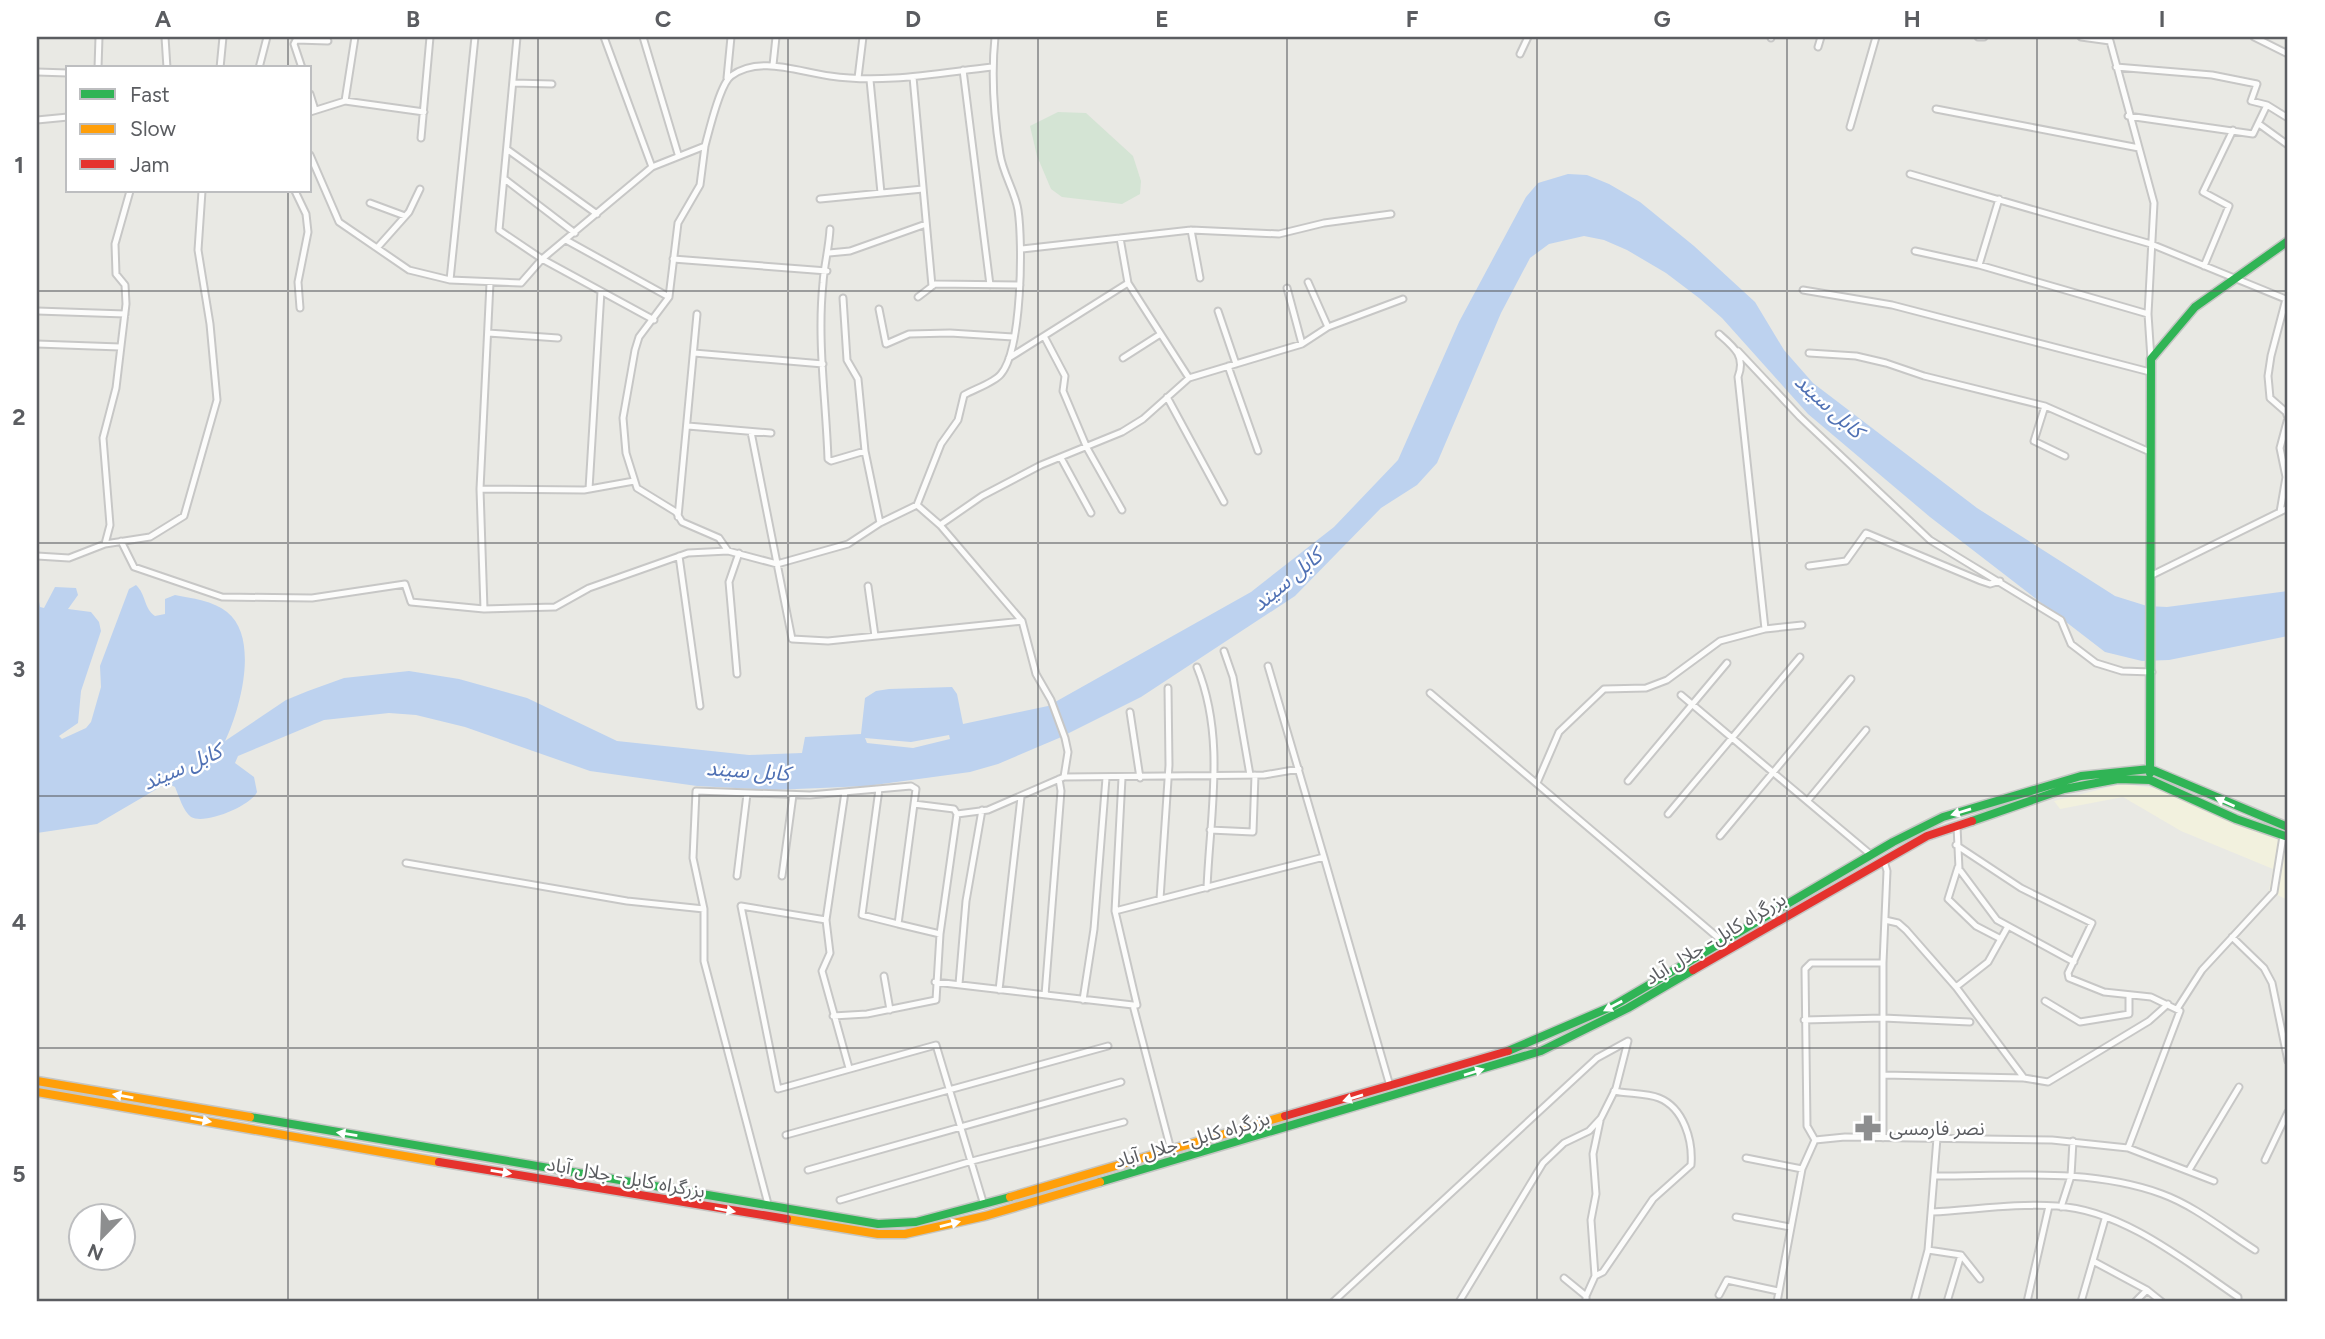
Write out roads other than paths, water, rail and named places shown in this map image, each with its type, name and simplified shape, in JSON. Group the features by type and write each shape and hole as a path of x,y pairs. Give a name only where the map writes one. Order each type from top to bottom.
{"main road":[{"path":"2150,779 2151,359 2165,335 2194,307 2232,277 2288,241"},
{"name":"بزرگراه کابل- جلال آباد","path":"37,1082 878,1224 916,1222 1173,1155 1541,1051 1628,1009 1870,854 1943,817 2081,776 2150,769 2288,827"},
{"name":"بزرگراه کابل- جلال آباد","path":"37,1092 752,1215 878,1234 905,1234 985,1216 1527,1045 1613,1006 1885,858 1957,823 2064,789 2119,779 2150,779 2286,837"},
{"path":"292,1136 294,1125"},
{"path":"540,1178 541,1167"}],"street":[{"path":"98,66 99,37"},
{"path":"165,37 167,66"},
{"path":"220,66 223,37"},
{"path":"260,66 267,37"},
{"path":"345,101 348,67 355,37"},
{"path":"421,138 430,37"},
{"path":"450,280 475,37"},
{"path":"517,37 506,180 499,230 542,259 654,320"},
{"path":"604,37 652,167"},
{"path":"643,37 678,154"},
{"path":"728,551 719,538 682,522 670,508 643,494 634,481 623,418 639,337 669,297 678,223 700,184 705,146 727,78 732,37"},
{"path":"773,65 776,37"},
{"path":"858,78 863,37"},
{"path":"121,541 134,567 222,597 312,598 405,584 411,602 484,610 555,607 589,588 679,556 728,551 777,565 848,544 880,523 916,505 941,444 958,420 964,396 1000,376 1009,358 1013,337 1022,249 1018,207 1000,158 992,68 995,37"},
{"path":"1520,54 1528,37"},
{"path":"1818,47 1821,37"},
{"path":"1850,127 1876,37"},
{"path":"1978,37 1984,37"},
{"path":"2081,37 2110,39 2128,116 2154,203 2148,314 2151,359"},
{"path":"2254,37 2288,54"},
{"path":"301,66 295,42 328,41"},
{"path":"727,78 741,69 773,65 870,80 992,68"},
{"path":"2116,67 2212,75 2257,84 2252,101 2267,105 2288,118"},
{"path":"963,70 990,285"},
{"path":"37,72 66,73"},
{"path":"913,77 932,285"},
{"path":"870,80 881,192"},
{"path":"514,83 552,84"},
{"path":"312,111 345,101 424,112"},
{"path":"2128,116 2253,134 2267,105"},
{"path":"1937,109 2138,148"},
{"path":"37,120 66,117"},
{"path":"2259,124 2288,145"},
{"path":"2204,266 2229,206 2203,192 2233,131"},
{"path":"312,160 339,222 409,270 450,280 521,283 542,259 652,167 678,154 705,146"},
{"path":"508,149 597,214"},
{"path":"1910,174 2151,244 2287,300 2268,376 2270,398 2286,412 2288,418 2280,448 2286,477 2280,512"},
{"path":"506,180 575,233"},
{"path":"377,248 405,216 420,189"},
{"path":"820,199 923,189"},
{"path":"105,544 110,525 103,438 116,388 125,314 125,285 116,274 115,244 130,192"},
{"path":"37,556 69,558 105,544 150,537 184,516 217,400 210,324 198,250 202,192"},
{"path":"295,192 306,214 309,232 298,282 300,308"},
{"path":"1979,265 1999,199"},
{"path":"370,203 405,216"},
{"path":"1022,249 1191,230 1279,234 1324,223 1391,214"},
{"path":"829,253 850,251 926,224"},
{"path":"830,229 827,271 823,280 828,459 831,461 865,451"},
{"path":"1191,230 1200,278"},
{"path":"1120,238 1128,283 1189,378"},
{"path":"566,240 669,297"},
{"path":"1916,251 1979,265 2148,314"},
{"path":"673,259 827,271"},
{"path":"1308,282 1328,327"},
{"path":"484,610 480,489 490,283"},
{"path":"1009,358 1045,338 1128,283"},
{"path":"918,297 932,285 1020,285"},
{"path":"1287,288 1302,344"},
{"path":"1803,290 1892,305 2150,372"},
{"path":"589,489 601,291"},
{"path":"843,298 847,360 858,379 865,451 880,523"},
{"path":"940,525 982,496 1041,465 1087,448 1143,419 1189,378 1302,344 1328,327 1403,299"},
{"path":"879,309 886,344 909,334 950,333 1013,337"},
{"path":"37,311 125,314"},
{"path":"1219,311 1236,364"},
{"path":"678,517 697,314"},
{"path":"488,333 558,338"},
{"path":"1719,334 1800,417 1930,540 2060,620 2071,644 2096,663 2114,669 2152,671"},
{"path":"1123,358 1159,335"},
{"path":"1045,338 1065,376 1063,391 1087,448 1122,510"},
{"path":"37,344 120,347"},
{"path":"1738,351 1741,363 1738,377 1765,629"},
{"path":"694,353 824,364"},
{"path":"1809,353 1866,358 2045,405 2150,452"},
{"path":"1228,366 1258,451"},
{"path":"1167,397 1224,502"},
{"path":"2045,405 2034,441 2065,456"},
{"path":"688,426 771,433"},
{"path":"751,432 792,639 828,642 1021,621"},
{"path":"1060,458 1091,513"},
{"path":"480,489 589,489 634,481"},
{"path":"916,505 940,525 1021,621 1036,674 1051,700 1065,738 1068,752 1062,778 1045,995"},
{"path":"2150,576 2288,508"},
{"path":"1809,566 1846,561 1866,533 1981,581 1990,584 2000,582"},
{"path":"737,674 729,582 738,553"},
{"path":"679,556 700,706"},
{"path":"868,586 875,636"},
{"path":"1537,783 1559,732 1604,689 1646,688 1667,680 1720,642 1765,629 1802,625"},
{"path":"1210,830 1253,832 1252,775 1233,677 1224,651"},
{"path":"1668,814 1800,657"},
{"path":"1628,781 1727,663"},
{"path":"1197,667 1213,721 1215,775 1207,888"},
{"path":"1268,667 1390,1087"},
{"path":"1720,836 1851,679"},
{"path":"1160,899 1168,776 1168,688"},
{"path":"1430,692 1726,945"},
{"path":"1681,695 1870,854"},
{"path":"1130,712 1140,778"},
{"path":"1809,800 1866,730"},
{"path":"957,814 982,810 1021,797 1062,778 1252,775 1299,769"},
{"path":"1083,1000 1094,929 1106,778"},
{"path":"935,982 1137,1004 1115,911 1122,778"},
{"path":"768,1204 704,961 704,909 693,858 696,792 793,794 915,786 898,924"},
{"path":"879,789 862,915 940,934"},
{"path":"845,792 827,920 830,953 822,971 849,1068"},
{"path":"737,876 747,793"},
{"path":"782,876 793,794"},
{"path":"999,990 1021,797"},
{"path":"833,1016 932,1002 936,996 940,934 957,814 954,809 914,804"},
{"path":"959,984 966,901 982,810"},
{"path":"1957,823 1958,867 1948,899 1976,926 2001,939"},
{"path":"2177,1009 2202,970 2274,892 2286,837"},
{"path":"1956,845 2021,888 2092,923 2069,978 2104,992 2151,997 2182,1014 2128,1148"},
{"path":"1115,911 1324,857"},
{"path":"1883,1138 1885,858"},
{"path":"406,863 627,901 704,909"},
{"path":"1958,867 1997,920 2007,928 2074,962"},
{"path":"827,920 741,906 778,1089 936,1045 984,1205"},
{"path":"1885,920 1898,923 1906,930 1956,987 2024,1078"},
{"path":"1956,987 1987,962 2007,928"},
{"path":"2232,937 2264,968 2272,982 2288,1060"},
{"path":"1815,1140 1807,1126 1803,979 1809,964 1883,963"},
{"path":"884,976 890,1010"},
{"path":"2045,1001 2083,1022 2129,1013 2129,995"},
{"path":"1883,1075 2024,1078 2048,1082 2149,1021 2168,1004"},
{"path":"1133,1005 1173,1155"},
{"path":"1804,1020 1883,1018 1970,1022"},
{"path":"1333,1302 1597,1058 1628,1041 1614,1091 1601,1118 1593,1154 1596,1194 1591,1220 1595,1276 1586,1299 1564,1278"},
{"path":"786,1135 948,1088 1108,1046"},
{"path":"808,1170 1121,1082"},
{"path":"2189,1170 2239,1087"},
{"path":"1595,1276 1602,1272 1653,1199 1691,1165 1692,1144 1677,1111 1659,1098 1614,1091"},
{"path":"2265,1160 2288,1112"},
{"path":"1459,1302 1543,1164 1564,1143 1589,1131 1601,1118"},
{"path":"839,1200 972,1161 1124,1122"},
{"path":"1815,1140 1937,1138 2073,1141 2128,1148 2214,1181"},
{"path":"1914,1302 1928,1250 1937,1176 1937,1138"},
{"path":"1777,1302 1802,1169 1815,1140"},
{"path":"2061,1207 2071,1176 2073,1141"},
{"path":"1746,1158 1802,1169"},
{"path":"1937,1176 2071,1176 2132,1185 2185,1205 2255,1250"},
{"path":"1932,1212 2049,1206 2105,1219 2139,1230 2238,1297 2238,1302"},
{"path":"2027,1302 2049,1206"},
{"path":"1736,1217 1790,1227"},
{"path":"2081,1302 2105,1219"},
{"path":"1928,1250 1961,1255 1980,1279"},
{"path":"1947,1302 1961,1255"},
{"path":"2093,1261 2147,1290 2162,1302"},
{"path":"1719,1295 1727,1280 1778,1291"},
{"path":"2135,1302 2147,1290"}],"water":[{"name":"کابل سيند","path":"1568,174 1587,175 1640,202 1694,246 1755,302 1784,350 1813,383 1977,508 2115,596 2147,606 2167,607 2288,591 2288,636 2169,660 2142,661 2105,652 1930,517 1808,414 1722,318 1699,298 1666,273 1627,250 1604,240 1584,236 1549,244 1530,258 1501,313 1437,463 1417,485 1381,508 1295,596 1141,697 1059,738 998,764 970,772 867,786 773,790 697,786 590,771 465,727 416,715 389,713 324,720 238,756 235,763 254,777 257,792 246,803 227,813 198,819 191,817 183,807 175,787 167,783 97,824 37,833 37,591 40,607 44,608 55,587 76,588 78,595 68,609 91,612 99,622 101,631 81,691 78,723 59,736 62,739 86,728 91,722 101,687 100,666 129,589 136,585 155,616 165,614 165,599 175,595 216,605 227,612 237,624 243,639 244,675 236,711 225,741 286,700 308,691 344,678 409,671 459,679 527,698 617,741 749,755 802,753 805,737 861,734 865,698 876,691 952,687 957,694 963,724 1048,706 1251,592 1334,527 1398,460 1459,322 1526,197 1538,183","holes":["949,735 950,739 913,748 867,743 865,738 911,742"]}],"place":[{"name":"نصر فارمسی","path":"1868,1128"}]}
